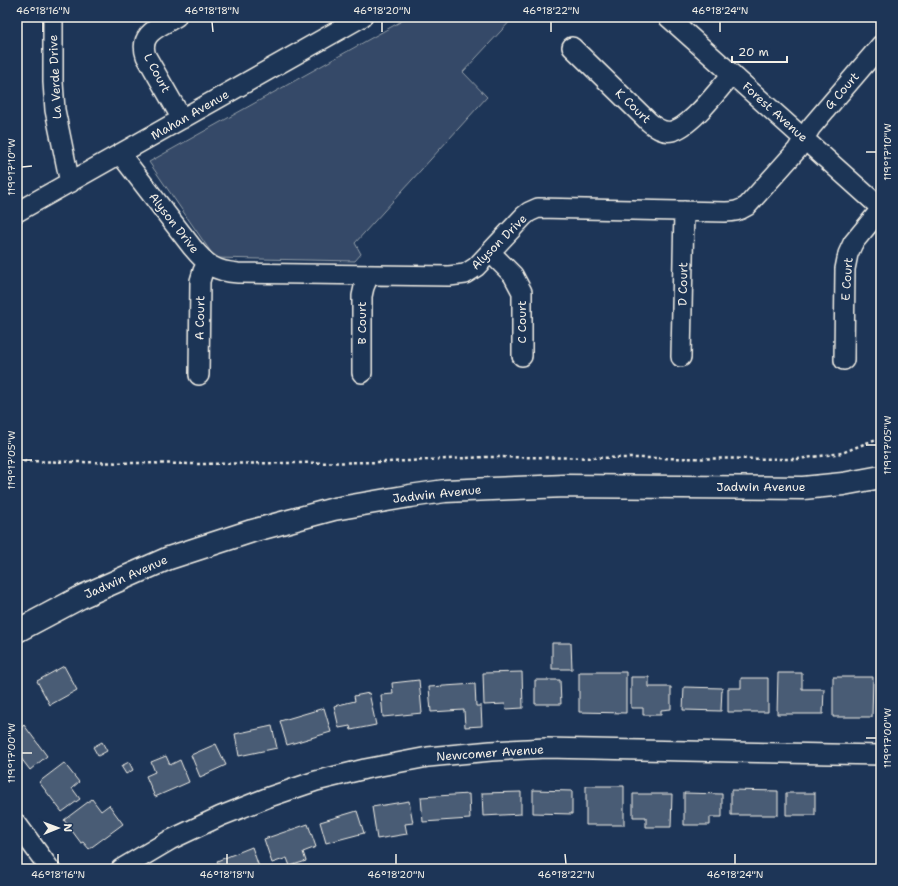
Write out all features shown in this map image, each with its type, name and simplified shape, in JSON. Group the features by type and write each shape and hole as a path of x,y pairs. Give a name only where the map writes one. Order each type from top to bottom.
{"main road":[{"name":"Jadwin Avenue","path":"17,631 82,596 169,558 252,531 334,510 410,496 445,491 565,486 803,488 843,484 881,476"}],"street":[{"name":"La Verde Drive","path":"53,17 56,110 70,183"},
{"name":"L Court","path":"176,17 151,32 145,40 144,45 146,56 182,119"},
{"name":"Mahan Avenue","path":"17,212 362,17"},
{"name":"Forest Avenue","path":"680,21 732,74 881,208"},
{"name":"G Court","path":"804,138 819,118 881,46"},
{"name":"K Court","path":"572,47 649,122 656,128 666,132 677,129 690,120 732,74"},
{"name":"Alyson Drive","path":"120,154 192,247 207,263 221,270 238,273 449,276 460,275 476,267 524,216 538,208 736,212 746,206 784,165 797,150 804,138"},
{"name":"E Court","path":"844,360 845,269 848,254 853,243 881,208"},
{"name":"D Court","path":"681,357 684,211"},
{"name":"C Court","path":"490,252 513,275 522,292 522,356"},
{"name":"A Court","path":"199,375 200,281 207,263"},
{"name":"B Court","path":"362,373 362,296 369,275"},
{"name":"Newcomer Avenue","path":"121,869 170,840 221,816 269,797 316,781 365,769 428,757 546,748 881,755"},
{"path":"17,824 50,869"}],"path":[{"path":"17,461 195,464 388,462 486,457 798,459 842,453 881,437"}],"shaded area":[{"path":"409,17 514,17 463,72 487,97 355,243 361,254 355,261 215,258 149,162"}],"building":[{"path":"552,643 571,643 572,669 552,669"},
{"path":"64,666 77,690 50,705 37,681"},
{"path":"522,672 523,708 506,709 505,704 484,705 483,673"},
{"path":"579,672 626,672 626,713 579,712"},
{"path":"778,673 802,673 802,689 824,689 823,714 777,714"},
{"path":"631,677 649,677 649,687 671,687 671,709 661,710 661,715 643,715 643,708 631,708"},
{"path":"833,677 873,677 872,717 833,717"},
{"path":"741,678 768,678 768,712 728,712 728,688 741,688"},
{"path":"419,680 422,713 383,717 381,695 393,694 392,683"},
{"path":"535,680 560,680 561,704 535,704"},
{"path":"475,684 476,706 481,706 482,726 465,727 464,710 431,712 429,687"},
{"path":"684,687 722,688 721,711 683,710"},
{"path":"369,693 376,725 351,730 350,726 339,728 334,706 355,701 354,696"},
{"path":"324,708 331,732 287,745 280,721"},
{"path":"24,725 47,756 30,770 17,753 17,731"},
{"path":"272,726 277,748 239,756 235,734"},
{"path":"102,742 107,751 98,756 93,747"},
{"path":"216,744 226,765 200,777 191,755"},
{"path":"166,756 170,765 180,760 189,782 155,797 146,776 155,772 151,762"},
{"path":"129,762 133,770 126,774 121,766"},
{"path":"64,763 79,782 72,788 80,799 62,812 39,782"},
{"path":"586,786 624,786 624,825 586,825"},
{"path":"533,790 572,791 572,814 533,813"},
{"path":"731,790 778,791 778,815 731,815"},
{"path":"521,792 521,814 483,816 482,793"},
{"path":"684,793 722,794 722,817 710,817 710,825 684,825"},
{"path":"786,793 815,793 815,815 786,815"},
{"path":"469,794 470,819 423,822 421,797"},
{"path":"633,794 672,794 671,827 646,827 646,817 633,817"},
{"path":"881,795 881,823 880,823"},
{"path":"92,799 101,811 109,805 123,824 89,849 83,842 81,843 64,820"},
{"path":"409,801 413,823 405,824 407,834 377,839 372,807"},
{"path":"357,811 364,833 326,843 320,822"},
{"path":"308,824 316,847 303,852 306,861 290,866 287,858 272,863 264,839"},
{"path":"252,847 259,867 254,869 221,869 217,861"}]}
